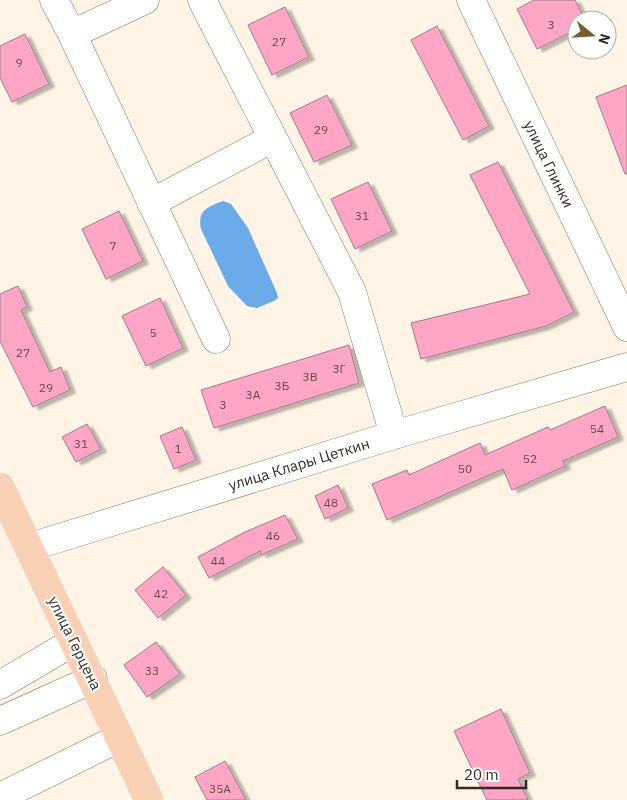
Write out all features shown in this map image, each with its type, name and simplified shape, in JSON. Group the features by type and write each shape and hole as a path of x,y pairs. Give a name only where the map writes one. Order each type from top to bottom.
{"main road":[{"name":"улица Герцена","path":"0,486 149,800"}],"street":[{"path":"54,0 72,34 216,339"},
{"path":"72,34 145,0"},
{"path":"202,0 352,292 394,435"},
{"name":"улица Глинки","path":"470,0 627,327"},
{"path":"151,203 273,138"},
{"name":"улица Клары Цеткин","path":"30,547 394,435 627,367"},
{"path":"0,685 73,642"},
{"path":"0,721 92,679"},
{"path":"0,796 119,738"}],"water":[{"path":"223,201 231,204 248,228 277,293 278,298 274,301 257,308 247,306 228,286 201,229 200,218 204,210"}],"building":[{"path":"534,0 575,0 580,10 567,10 567,34 537,49 517,9"},
{"path":"285,7 309,57 272,75 248,25"},
{"path":"437,26 489,126 463,140 411,40"},
{"path":"25,34 49,84 12,102 0,78 0,46"},
{"path":"627,85 627,174 625,174 596,97"},
{"path":"327,95 352,145 314,162 290,113"},
{"path":"498,162 574,312 546,326 421,359 411,323 530,294 470,175"},
{"path":"368,182 392,231 355,249 331,199"},
{"path":"119,211 143,261 106,279 82,229"},
{"path":"18,286 27,307 21,310 50,372 61,367 70,390 33,407 0,341 0,294"},
{"path":"160,298 183,348 146,366 122,316"},
{"path":"349,345 359,383 214,428 201,390"},
{"path":"605,406 618,437 563,461 565,466 512,490 503,469 387,520 372,484 407,470 409,475 480,443 485,455 548,427 550,430"},
{"path":"87,424 101,449 76,462 62,437"},
{"path":"182,427 196,460 174,469 160,436"},
{"path":"338,485 348,508 325,519 315,496"},
{"path":"285,515 298,539 261,555 260,551 209,578 198,557 245,532"},
{"path":"163,567 186,595 158,618 135,590"},
{"path":"156,642 180,674 147,697 124,665"},
{"path":"501,709 530,773 518,779 528,800 487,800 454,731"},
{"path":"225,761 246,800 207,800 195,777"}]}
